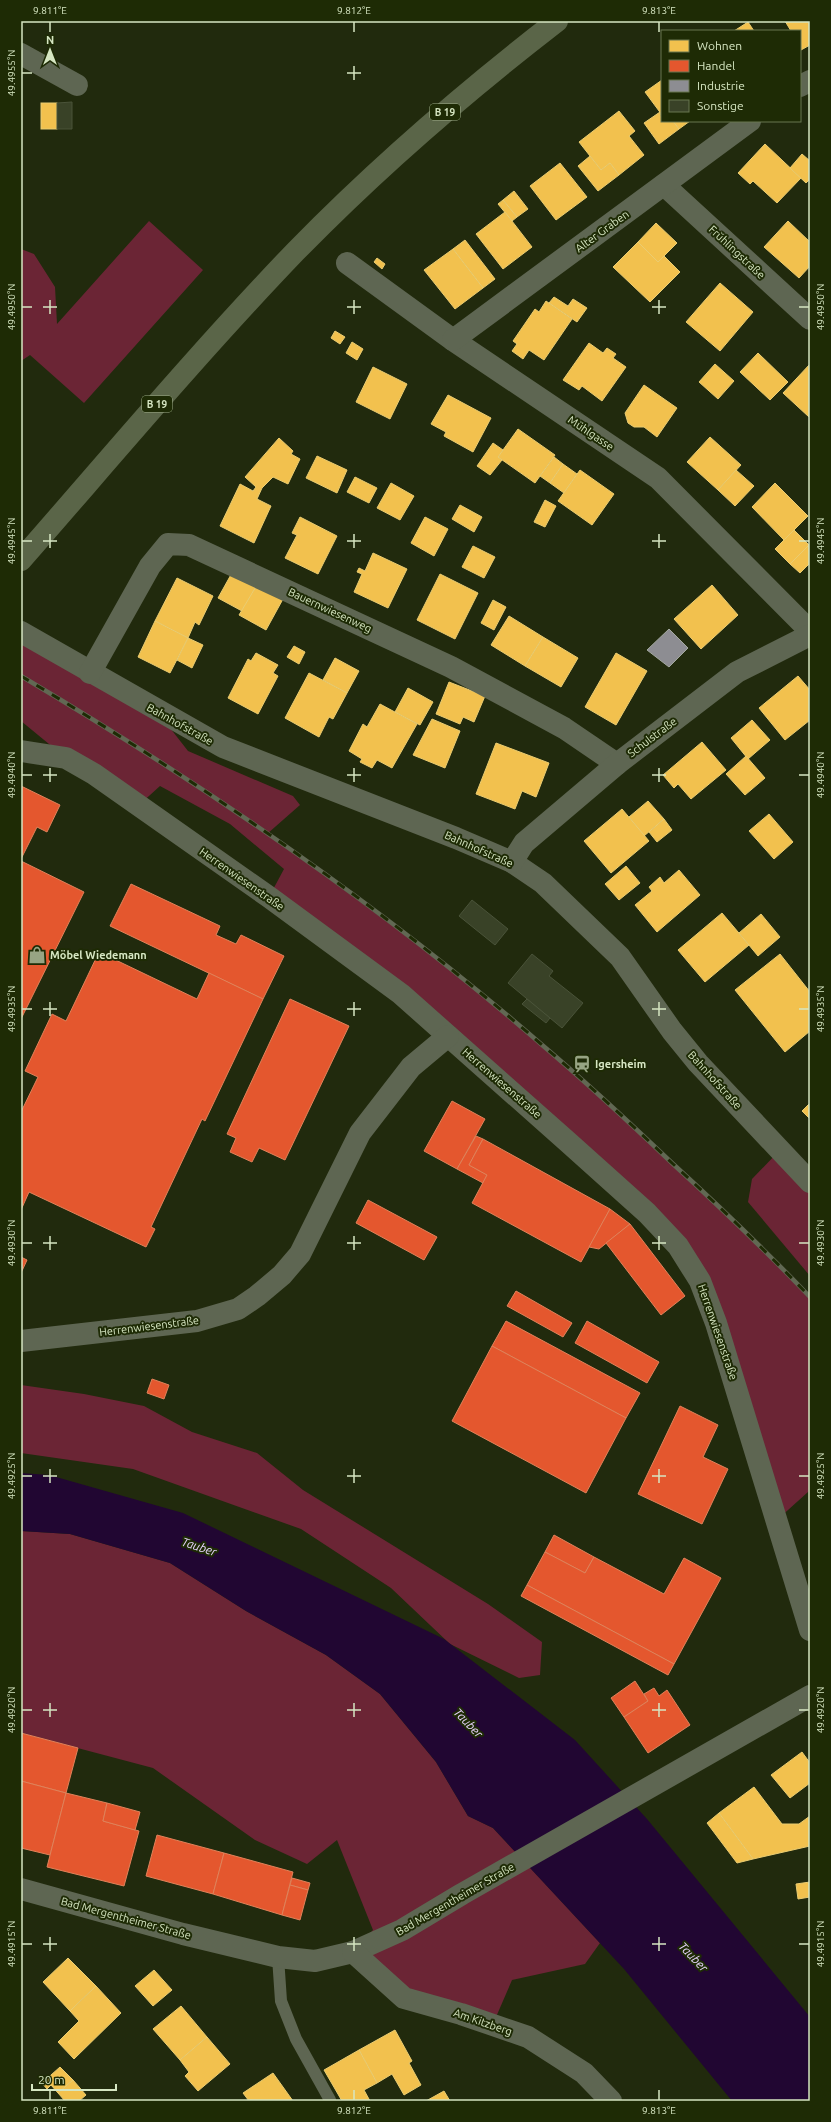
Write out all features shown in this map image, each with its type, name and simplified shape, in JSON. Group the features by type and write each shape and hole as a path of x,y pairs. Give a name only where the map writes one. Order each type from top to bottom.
{"main road":[{"name":"B 19","path":"21,560 204,350 297,251 339,209 424,130 501,64 557,21"}],"street":[{"path":"21,54 77,85"},
{"path":"801,86 810,81"},
{"name":"Alter Graben","path":"452,340 749,122"},
{"name":"Frühlingstraße","path":"664,185 810,320"},
{"name":"Mühlgasse","path":"347,264 452,340 658,478 810,630"},
{"name":"Bauernwiesenweg","path":"90,672 150,566 168,544 189,545 451,667 564,728 616,764"},
{"name":"Bahnhofstraße","path":"21,632 223,747 456,838 512,862 543,883 620,957 672,1031 698,1063 810,1182"},
{"name":"Schulstraße","path":"512,862 524,843 616,764 737,672 810,635"},
{"name":"Herrenwiesenstraße","path":"21,751 66,758 94,774 269,897 394,990 448,1036 647,1214 678,1246 700,1281 719,1330 810,1630"},
{"name":"Herrenwiesenstraße","path":"21,1341 197,1321 238,1309 257,1296 282,1275 300,1254 323,1205 351,1154 360,1132 411,1067 448,1036"},
{"name":"Bad Mergentheimer Straße","path":"21,1889 183,1934 278,1957 315,1961 352,1952 402,1930 462,1894 810,1696"},
{"name":"Am Kitzberg","path":"352,1952 404,1998 461,2014 528,2037 584,2073 611,2101"}],"lane":[{"path":"278,1957 281,2001 296,2040 330,2100"}],"shaded area":[{"path":"149,221 203,270 84,403 30,355 21,361 21,249 34,254 55,287 57,324"},
{"path":"21,632 156,710 188,751 293,796 300,805 267,834 439,961 539,1042 642,1134 709,1197 807,1294 810,1292 810,1487 808,1492 778,1519 716,1323 647,1213 269,897 284,869 230,824 160,786 139,805 66,758 21,721"},
{"path":"779,1151 810,1182 810,1276 748,1202 752,1179"},
{"path":"21,1385 84,1394 144,1406 192,1432 257,1453 303,1490 488,1604 542,1642 540,1675 519,1678 450,1644 391,1588 301,1529 133,1469 21,1453"},
{"path":"21,1531 70,1534 170,1563 246,1611 326,1655 380,1694 436,1762 468,1816 493,1828 600,1943 585,1964 512,1980 493,2024 404,1998 353,1952 373,1930 337,1840 307,1864 255,1840 153,1768 21,1733"}],"water":[{"name":"Tauber","path":"21,1473 49,1475 183,1513 444,1639 575,1740 647,1819 810,2017 810,2101 732,2101 624,1969 493,1828 468,1816 436,1762 380,1694 326,1655 246,1611 170,1563 70,1534 21,1531"}],"building: Wohnen":[{"path":"785,21 810,21 810,45 801,50 801,30 790,30"},
{"path":"748,22 753,30 736,30"},
{"path":"661,81 661,114 645,92"},
{"path":"41,103 57,103 57,129 41,129"},
{"path":"619,111 635,131 629,136 644,155 619,175 610,163 601,170 579,142"},
{"path":"660,112 661,122 674,122 679,129 659,144 644,123"},
{"path":"674,122 689,122 679,129"},
{"path":"765,144 801,178 777,203 753,181 750,184 738,173"},
{"path":"802,154 810,161 810,179 806,183 790,168"},
{"path":"590,156 601,170 610,163 619,175 598,191 578,166"},
{"path":"560,163 587,197 556,220 530,186"},
{"path":"514,191 528,209 517,217 503,200"},
{"path":"503,200 517,217 512,221 498,204"},
{"path":"505,212 532,247 503,269 476,234"},
{"path":"788,221 810,242 810,266 799,278 764,247"},
{"path":"656,223 677,243 658,262 638,242"},
{"path":"465,240 495,279 483,288 453,249"},
{"path":"638,242 658,262 664,256 680,272 650,302 613,267"},
{"path":"453,249 483,288 455,309 424,270"},
{"path":"377,258 385,264 382,269 374,262"},
{"path":"720,283 753,312 720,351 686,322"},
{"path":"554,297 568,306 573,299 587,308 577,322 549,303"},
{"path":"546,301 572,319 544,360 529,350 523,359 512,351 517,344 513,341 535,309 539,312"},
{"path":"335,331 345,337 340,344 331,338"},
{"path":"352,342 363,349 357,360 346,353"},
{"path":"589,343 603,353 607,348 616,354 613,358 626,367 602,401 582,386 579,390 563,380"},
{"path":"758,353 788,382 770,400 740,372"},
{"path":"715,364 734,381 718,399 699,382"},
{"path":"810,364 810,416 809,417 783,393"},
{"path":"373,367 407,384 390,419 356,402"},
{"path":"644,385 677,408 657,437 644,427 634,427 628,423 625,413"},
{"path":"448,395 491,418 473,452 444,436 446,432 431,424"},
{"path":"518,429 555,455 535,483 498,457"},
{"path":"710,437 741,465 718,490 687,462"},
{"path":"279,438 293,451 291,454 300,459 288,484 273,477 262,488 257,499 271,506 254,543 220,526 240,484 253,491 256,487 245,477"},
{"path":"493,443 503,450 498,457 502,460 490,475 477,466"},
{"path":"317,456 347,470 337,493 306,478"},
{"path":"554,457 563,464 550,483 540,476"},
{"path":"563,464 577,474 564,493 550,483"},
{"path":"580,470 614,494 592,525 558,501"},
{"path":"736,470 754,486 735,506 718,490"},
{"path":"355,477 377,488 369,503 347,492"},
{"path":"391,483 414,496 400,520 377,508"},
{"path":"775,483 808,516 784,540 752,507"},
{"path":"545,500 556,506 545,527 534,522"},
{"path":"460,505 482,517 474,532 452,519"},
{"path":"300,517 337,536 318,574 285,558 297,535 292,533"},
{"path":"425,517 448,529 434,556 411,543"},
{"path":"794,530 809,545 790,564 775,549"},
{"path":"809,545 810,563 800,573 790,564"},
{"path":"473,546 495,557 484,578 462,567"},
{"path":"373,553 407,569 388,608 354,592 362,574 357,572 359,568 365,571"},
{"path":"233,571 257,585 242,611 218,598"},
{"path":"440,574 478,593 455,639 417,620"},
{"path":"177,578 213,596 199,625 195,622 188,638 155,621"},
{"path":"257,585 283,599 266,630 239,615"},
{"path":"712,585 738,615 701,649 674,619"},
{"path":"493,600 506,607 494,630 481,623"},
{"path":"509,616 543,637 525,666 491,645"},
{"path":"155,621 188,638 170,673 138,657"},
{"path":"543,637 578,658 561,687 525,666"},
{"path":"188,638 203,645 192,668 177,660"},
{"path":"294,646 305,652 299,664 287,657"},
{"path":"256,653 278,665 273,673 278,676 258,714 228,698 248,659 251,661"},
{"path":"616,653 647,671 616,725 585,707"},
{"path":"335,658 359,671 347,693 323,680"},
{"path":"309,673 347,693 333,719 329,717 319,737 285,718"},
{"path":"798,676 810,690 810,720 785,740 759,708"},
{"path":"449,682 485,696 474,722 463,717 460,724 436,714"},
{"path":"408,688 433,702 420,725 395,712"},
{"path":"380,704 417,724 392,768 377,760 372,768 360,762 362,759 349,751 363,724 367,727"},
{"path":"432,719 460,731 445,768 413,755"},
{"path":"752,720 770,740 748,759 731,738"},
{"path":"702,742 726,770 691,799 678,784 674,788 663,775"},
{"path":"496,743 549,763 536,797 522,791 515,809 476,794"},
{"path":"746,756 765,778 745,795 726,774"},
{"path":"648,801 664,819 644,836 629,817"},
{"path":"622,809 649,841 611,873 584,841"},
{"path":"769,814 793,842 774,859 749,831"},
{"path":"664,819 672,830 657,842 649,832"},
{"path":"626,866 640,883 619,900 605,884"},
{"path":"679,870 700,895 657,932 635,905 652,891 649,887 660,877 664,883"},
{"path":"722,913 749,945 705,982 678,950"},
{"path":"761,914 780,937 758,956 739,933"},
{"path":"780,954 810,992 810,1031 785,1052 735,990"},
{"path":"810,1103 810,1119 802,1111"},
{"path":"802,1752 810,1763 810,1783 790,1798 771,1775"},
{"path":"754,1787 782,1824 799,1824 810,1816 810,1846 753,1859 719,1813"},
{"path":"719,1813 753,1859 737,1863 707,1823"},
{"path":"810,1882 810,1897 798,1899 796,1884"},
{"path":"68,1958 96,1986 70,2011 43,1982"},
{"path":"154,1970 172,1990 153,2006 135,1986"},
{"path":"96,1986 121,2013 74,2059 58,2042 79,2021 70,2011"},
{"path":"181,2006 207,2037 180,2060 153,2029"},
{"path":"395,2030 412,2061 409,2063 421,2085 404,2095 392,2074 377,2083 359,2050"},
{"path":"207,2037 230,2064 198,2091 185,2076 189,2072 180,2060"},
{"path":"359,2050 377,2083 364,2090 370,2101 342,2101 324,2070"},
{"path":"60,2067 73,2080 58,2093 51,2085 47,2089 42,2083"},
{"path":"273,2073 293,2101 249,2101 243,2093"},
{"path":"73,2080 86,2095 79,2101 65,2101 58,2093"},
{"path":"444,2091 450,2101 426,2101"}],"building: Handel":[{"path":"21,786 60,805 47,832 37,827 21,859"},
{"name":"Möbel Wiedemann","path":"21,861 84,892 21,1019"},
{"path":"131,884 220,926 216,935 236,944 241,935 284,956 263,999 110,926"},
{"path":"99,952 197,999 209,973 263,999 205,1121 202,1119 151,1227 155,1229 146,1247 29,1192 21,1210 21,1112 38,1077 25,1071 52,1014 66,1021"},
{"path":"290,999 349,1026 285,1160 259,1148 252,1162 230,1152 236,1138 227,1134"},
{"path":"452,1101 485,1119 457,1169 424,1151"},
{"path":"476,1136 483,1139 469,1165 487,1175 483,1183 457,1169"},
{"path":"483,1139 610,1209 581,1262 472,1203 487,1175 469,1165"},
{"path":"368,1200 437,1237 424,1260 356,1223"},
{"path":"610,1209 630,1224 599,1249 589,1247"},
{"path":"630,1224 685,1296 661,1315 606,1243"},
{"path":"21,1257 27,1260 21,1273"},
{"path":"516,1291 572,1323 563,1337 507,1306"},
{"path":"506,1321 640,1393 626,1418 492,1346"},
{"path":"587,1321 659,1362 647,1383 575,1343"},
{"path":"492,1346 626,1418 586,1493 452,1421"},
{"path":"152,1379 169,1385 164,1399 147,1393"},
{"path":"680,1406 718,1425 703,1457 728,1469 702,1524 638,1494"},
{"path":"554,1535 594,1557 585,1573 545,1552"},
{"path":"545,1552 585,1573 594,1557 664,1594 684,1558 721,1578 674,1664 527,1585"},
{"path":"527,1585 674,1664 668,1675 521,1596"},
{"path":"635,1681 648,1701 624,1717 611,1698"},
{"path":"654,1688 659,1696 667,1690 690,1725 648,1753 624,1717 648,1701 644,1694"},
{"path":"21,1733 78,1748 66,1793 21,1781"},
{"path":"21,1781 66,1793 50,1855 21,1848"},
{"path":"66,1793 107,1803 103,1821 139,1831 124,1886 47,1867"},
{"path":"107,1803 140,1812 135,1830 103,1821"},
{"path":"157,1835 224,1853 213,1894 146,1876"},
{"path":"224,1853 293,1872 282,1915 213,1894"},
{"path":"292,1878 310,1883 308,1890 290,1885"},
{"path":"290,1885 308,1890 300,1920 282,1915"}],"building: Industrie":[{"path":"669,629 688,648 669,667 647,650"}],"building: Sonstige":[{"path":"72,102 72,129 57,129 57,103"},
{"path":"472,900 508,929 495,945 459,916"},
{"path":"532,954 553,971 549,976 583,1003 562,1028 508,983"},
{"path":"527,999 550,1018 546,1023 522,1004"}],"railway":[{"path":"21,676 89,717 223,803 289,848 418,943 558,1058 624,1117 725,1212 810,1297"}],"place":[{"name":"Möbel Wiedemann","path":"37,955"},
{"name":"Igersheim","path":"582,1064"}]}
